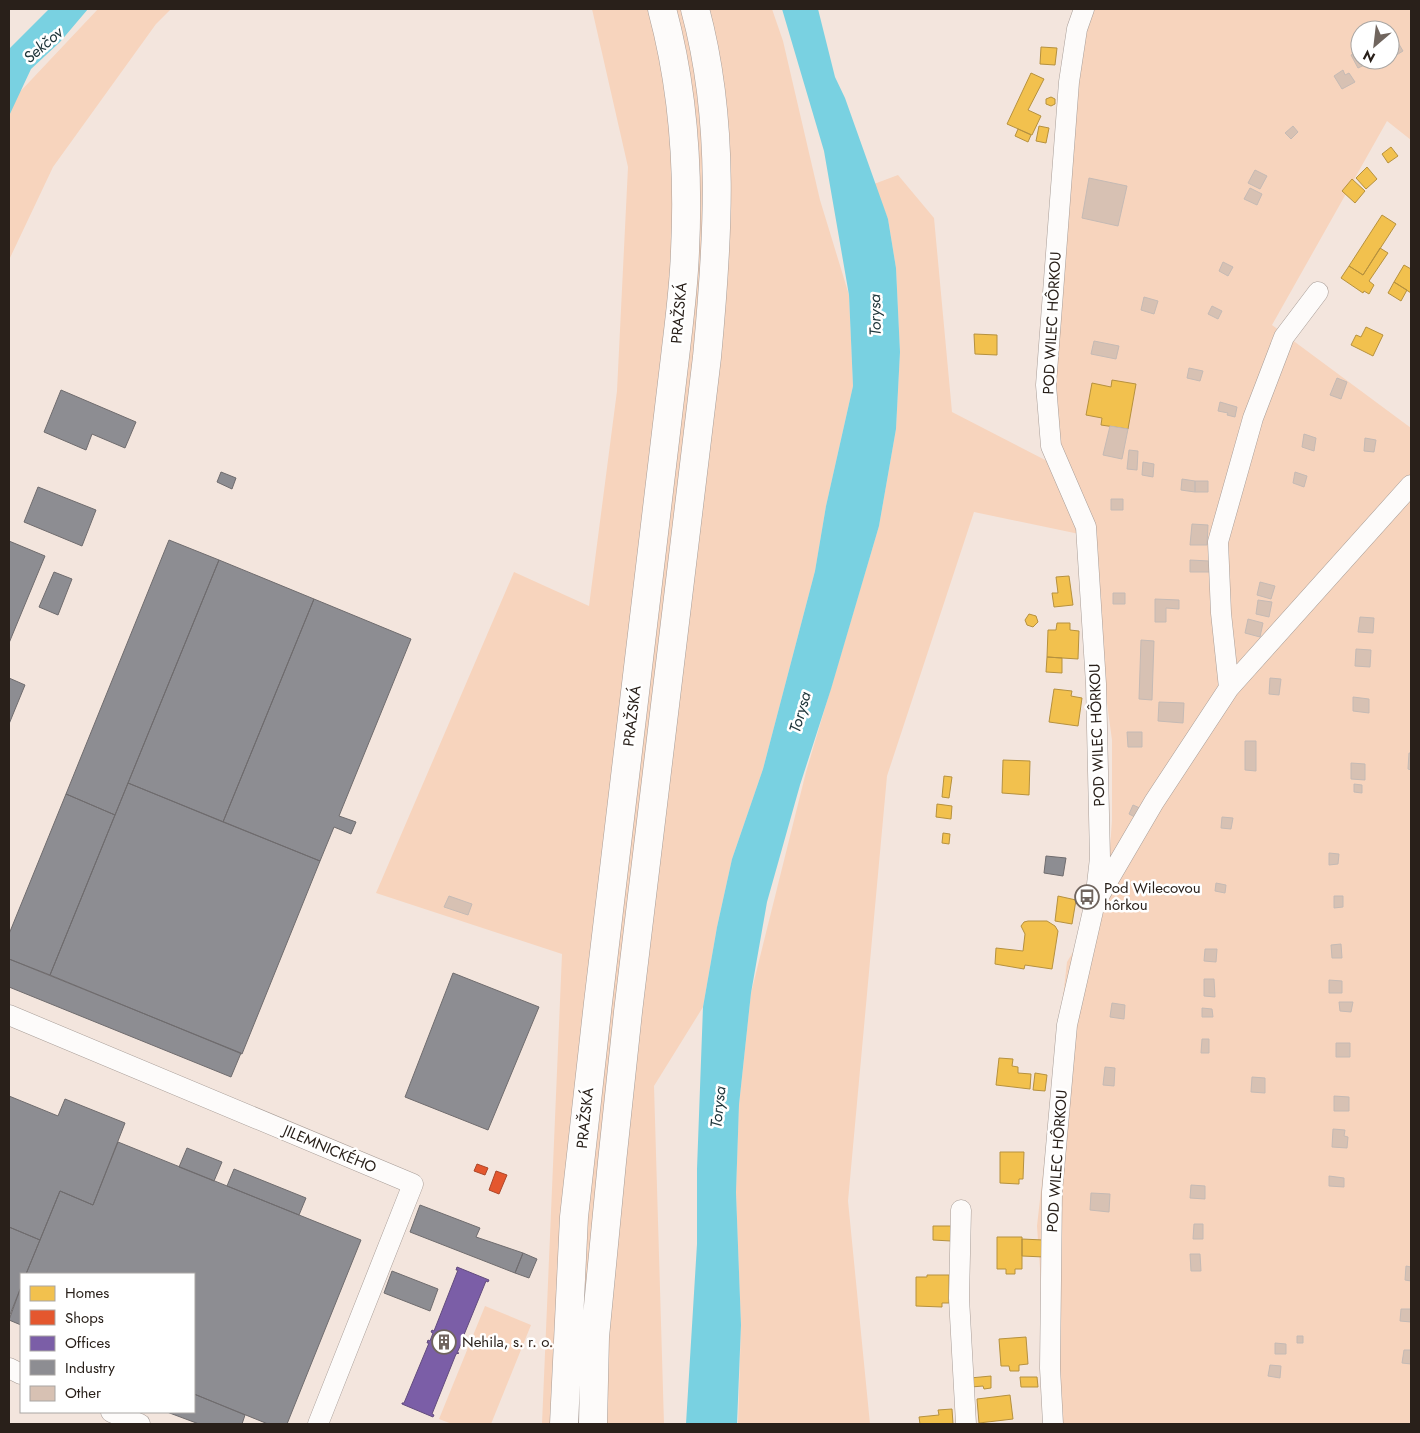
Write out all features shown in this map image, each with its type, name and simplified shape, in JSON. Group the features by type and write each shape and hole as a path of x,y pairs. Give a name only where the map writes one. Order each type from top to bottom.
{"main road":[{"name":"PRAŽSKÁ","path":"564,1424 574,1217 672,386 685,252 684,136 678,84 662,9"},
{"name":"PRAŽSKÁ","path":"592,1424 595,1337 629,1002 707,357 715,274 718,208 716,142 710,81 695,9"}],"street":[{"name":"POD WILEC HÔRKOU","path":"1053,1424 1050,1368 1052,1192 1067,1025 1095,902 1100,858 1096,694 1086,527 1051,446 1046,385 1069,82 1076,29 1084,9"},
{"path":"1229,688 1221,613 1218,542 1253,418 1284,337 1318,292"},
{"name":"POD WILEC HÔRKOU","path":"1095,902 1154,802 1229,688 1411,485"},
{"name":"JILEMNICKÉHO","path":"9,1015 413,1184 318,1424"},
{"path":"962,1210 959,1298 966,1424"},
{"path":"113,1413 140,1424"}],"shaded area":[{"path":"98,9 171,9 156,24 53,167 9,260 9,113 16,96"},
{"path":"592,9 772,9 783,41 820,200 849,295 853,386 826,506 815,571 763,769 732,859 717,927 703,1007 654,1086 664,1424 542,1424 562,954 376,893 514,572 589,606 617,391 628,167"},
{"path":"1090,9 1411,9 1411,140 1387,121 1272,325 1411,428 1411,1424 1051,1424 1037,1226 1067,962 1098,911 1107,887 1112,821 1112,740 1084,535 974,512 887,776 848,1201 870,1424 738,1424 741,1325 736,1191 739,1105 751,993 806,772 879,526 896,429 900,352 896,268 888,219 874,184 898,175 934,218 952,412 1049,462 1076,82"},
{"path":"485,1306 531,1325 491,1424 452,1424 439,1419"}],"water":[{"name":"Sekčov","path":"49,9 88,9 60,42 31,69 9,116 9,49"},
{"name":"Torysa","path":"782,9 818,9 835,77 845,98 888,219 896,268 900,352 896,429 879,526 831,689 800,785 767,902 751,993 739,1105 736,1192 741,1325 737,1424 686,1424 697,1244 697,1169 703,1007 717,927 732,859 763,769 815,571 826,506 853,386 849,295 824,151"}],"building: Homes":[{"path":"1041,47 1057,48 1055,65 1040,64"},
{"path":"1031,73 1044,79 1028,110 1041,116 1032,135 1007,124"},
{"path":"1051,97 1055,99 1055,104 1051,106 1046,104 1046,99"},
{"path":"1039,126 1049,128 1046,143 1036,141"},
{"path":"1018,129 1031,135 1028,142 1015,136"},
{"path":"1391,147 1398,156 1388,163 1382,154"},
{"path":"1367,167 1377,179 1366,189 1356,178"},
{"path":"1352,179 1365,191 1355,203 1342,191"},
{"path":"1382,215 1396,224 1363,275 1349,266"},
{"path":"1380,248 1388,253 1369,281 1374,285 1369,294 1364,291 1363,293 1341,278 1349,266 1363,275"},
{"path":"1404,265 1411,269 1411,293 1394,282"},
{"path":"1394,282 1407,290 1401,301 1388,293"},
{"path":"1366,327 1383,335 1373,356 1351,345 1356,335 1361,337"},
{"path":"974,334 997,335 997,355 975,354"},
{"path":"1112,380 1136,384 1128,429 1101,425 1102,418 1086,415 1092,383 1111,387"},
{"path":"1069,576 1073,605 1054,607 1052,593 1058,593 1056,577"},
{"path":"1029,614 1036,616 1038,622 1033,627 1027,625 1025,620"},
{"path":"1057,623 1070,623 1070,630 1079,631 1078,659 1047,657 1048,630 1056,630"},
{"path":"1047,657 1062,658 1062,673 1046,672"},
{"path":"1054,689 1072,691 1071,696 1082,698 1078,726 1049,722"},
{"path":"1003,760 1030,761 1029,795 1002,793"},
{"path":"944,776 952,777 949,798 942,797"},
{"path":"937,804 952,806 951,819 936,817"},
{"path":"943,833 950,834 949,844 942,843"},
{"path":"1058,896 1076,900 1072,924 1055,921"},
{"path":"1047,921 1055,926 1058,931 1052,969 1025,965 1024,969 995,964 996,948 1023,951 1025,934 1021,926 1024,922"},
{"path":"999,1058 1013,1059 1012,1066 1018,1067 1018,1073 1031,1074 1030,1089 996,1085"},
{"path":"1035,1073 1047,1075 1045,1091 1033,1090"},
{"path":"1000,1152 1024,1152 1023,1179 1019,1179 1019,1184 1000,1183"},
{"path":"933,1226 951,1226 951,1241 933,1240"},
{"path":"997,1237 1022,1237 1022,1269 1015,1269 1015,1274 1006,1274 1006,1269 997,1269"},
{"path":"1022,1239 1043,1240 1044,1257 1022,1256"},
{"path":"927,1275 949,1275 949,1303 942,1303 942,1307 916,1306 916,1277 927,1277"},
{"path":"1026,1337 1028,1364 1019,1365 1019,1371 1010,1371 1009,1366 1001,1366 999,1339"},
{"path":"991,1376 991,1388 984,1389 983,1386 971,1387 970,1378"},
{"path":"1020,1377 1037,1377 1038,1387 1021,1387"},
{"path":"1010,1395 1013,1419 979,1423 977,1399"},
{"path":"952,1409 953,1424 920,1424 919,1417 939,1415 938,1410"}],"building: Shops":[{"path":"477,1164 488,1168 485,1175 474,1171"},
{"path":"496,1171 507,1175 499,1194 489,1190"}],"building: Offices":[{"name":"Nehila, s. r. o.","path":"457,1267 489,1280 488,1282 486,1281 461,1342 463,1343 457,1353 459,1353 456,1354 432,1414 434,1415 433,1417 402,1403 404,1403 429,1343 427,1343 428,1340 430,1341 433,1333 431,1332 432,1330 434,1331 458,1270 456,1270"}],"building: Industry":[{"path":"61,390 136,422 125,448 92,434 86,450 44,432"},
{"path":"221,472 236,478 232,489 217,482"},
{"path":"38,487 96,510 82,546 24,522"},
{"path":"169,540 219,560 115,815 66,794"},
{"path":"9,541 45,556 9,643"},
{"path":"219,560 314,599 223,822 128,783"},
{"path":"54,572 72,579 58,615 39,607"},
{"path":"314,599 411,639 339,816 356,822 351,834 334,827 320,861 223,822"},
{"path":"9,678 25,685 9,724"},
{"path":"128,783 320,861 242,1054 50,975"},
{"path":"66,794 115,815 50,975 9,959 9,934"},
{"path":"1046,856 1066,858 1063,876 1044,873"},
{"path":"9,959 241,1053 231,1077 9,987"},
{"path":"453,973 539,1007 488,1130 405,1097"},
{"path":"9,1096 58,1116 65,1099 125,1123 93,1205 60,1191 40,1240 9,1227"},
{"path":"118,1142 361,1240 287,1424 268,1424 195,1394 195,1273 26,1273 60,1191 93,1205"},
{"path":"187,1148 222,1162 214,1181 179,1167"},
{"path":"234,1169 306,1198 299,1215 227,1186"},
{"path":"420,1205 480,1228 476,1237 523,1253 515,1273 410,1232"},
{"path":"9,1227 40,1240 26,1273 20,1273 20,1290 9,1317"},
{"path":"523,1253 537,1259 529,1278 515,1273"},
{"path":"392,1271 438,1289 430,1311 384,1293"},
{"path":"20,1290 20,1325 9,1320"},
{"path":"195,1394 245,1415 242,1424 199,1424 170,1413 195,1413"}],"building: Other":[{"path":"1343,70 1345,75 1349,73 1355,82 1342,89 1334,76"},
{"path":"1293,126 1298,132 1291,139 1285,133"},
{"path":"1255,170 1267,176 1260,189 1248,183"},
{"path":"1089,178 1127,186 1118,226 1082,218"},
{"path":"1250,188 1262,194 1257,205 1244,199"},
{"path":"1223,262 1233,267 1228,276 1219,271"},
{"path":"1144,297 1158,301 1154,314 1141,310"},
{"path":"1212,306 1222,311 1218,319 1208,314"},
{"path":"1094,341 1119,346 1116,359 1091,354"},
{"path":"1189,368 1203,371 1200,381 1187,378"},
{"path":"1337,378 1347,382 1341,399 1330,395"},
{"path":"1220,402 1237,407 1235,417 1218,411"},
{"path":"1110,426 1128,429 1122,459 1103,455"},
{"path":"1304,434 1316,438 1314,451 1302,447"},
{"path":"1365,438 1376,440 1374,452 1364,451"},
{"path":"1129,450 1138,451 1137,470 1127,469"},
{"path":"1143,462 1154,464 1153,477 1142,475"},
{"path":"1295,472 1307,476 1304,487 1293,483"},
{"path":"1182,479 1195,481 1195,492 1181,490"},
{"path":"1195,481 1208,481 1208,492 1195,492"},
{"path":"1111,499 1123,499 1123,510 1111,510"},
{"path":"1192,524 1208,525 1207,545 1190,545"},
{"path":"1190,560 1209,561 1210,572 1190,572"},
{"path":"1260,582 1275,586 1271,599 1257,595"},
{"path":"1113,593 1125,593 1125,604 1113,604"},
{"path":"1155,599 1179,600 1179,609 1166,608 1166,622 1155,622"},
{"path":"1258,600 1272,602 1269,617 1256,614"},
{"path":"1360,617 1374,618 1373,633 1358,632"},
{"path":"1248,619 1263,623 1260,637 1245,633"},
{"path":"1141,640 1154,641 1152,700 1139,699"},
{"path":"1356,649 1371,650 1370,667 1355,666"},
{"path":"1270,678 1281,679 1279,695 1269,694"},
{"path":"1353,697 1369,699 1369,713 1353,711"},
{"path":"1159,702 1184,703 1183,723 1158,721"},
{"path":"1127,732 1142,732 1142,747 1128,747"},
{"path":"1245,741 1256,741 1256,771 1245,770"},
{"path":"1409,753 1411,753 1411,770 1408,769"},
{"path":"1351,763 1365,764 1365,780 1351,779"},
{"path":"1354,784 1362,785 1362,793 1354,792"},
{"path":"1133,805 1142,809 1137,818 1129,814"},
{"path":"1222,817 1233,818 1231,829 1221,828"},
{"path":"1329,853 1339,854 1338,864 1329,865"},
{"path":"1216,883 1226,885 1225,893 1215,891"},
{"path":"449,896 472,904 468,915 444,907"},
{"path":"1334,896 1343,896 1343,907 1334,908"},
{"path":"1341,944 1342,958 1332,958 1331,945"},
{"path":"1205,949 1217,949 1216,962 1204,961"},
{"path":"1204,979 1214,979 1215,997 1204,996"},
{"path":"1329,980 1342,981 1342,993 1329,993"},
{"path":"1339,1002 1353,1002 1351,1012 1340,1011"},
{"path":"1112,1003 1125,1005 1124,1019 1110,1017"},
{"path":"1202,1008 1212,1009 1213,1017 1202,1017"},
{"path":"1202,1039 1209,1039 1209,1053 1201,1053"},
{"path":"1336,1043 1350,1043 1350,1057 1336,1057"},
{"path":"1105,1067 1115,1068 1114,1086 1103,1085"},
{"path":"1252,1077 1265,1078 1265,1093 1251,1092"},
{"path":"1334,1096 1349,1097 1349,1111 1334,1111"},
{"path":"1333,1129 1345,1130 1344,1136 1348,1137 1347,1148 1332,1147"},
{"path":"1329,1176 1344,1178 1344,1187 1329,1186"},
{"path":"1191,1185 1205,1186 1205,1199 1190,1198"},
{"path":"1091,1193 1110,1194 1109,1212 1090,1210"},
{"path":"1194,1224 1203,1224 1203,1239 1193,1239"},
{"path":"1190,1254 1200,1254 1201,1271 1191,1271"},
{"path":"1406,1266 1411,1267 1411,1281 1405,1280"},
{"path":"1401,1309 1411,1309 1411,1322 1400,1321"},
{"path":"1297,1336 1303,1336 1303,1343 1297,1343"},
{"path":"1275,1343 1286,1344 1286,1354 1275,1354"},
{"path":"1404,1350 1411,1350 1411,1364 1402,1363"},
{"path":"1270,1365 1281,1366 1280,1378 1268,1376"}],"place":[{"name":"Pod Wilecovou hôrkou","path":"1087,897"},
{"name":"Nehila, s. r. o.","path":"444,1342"}]}
